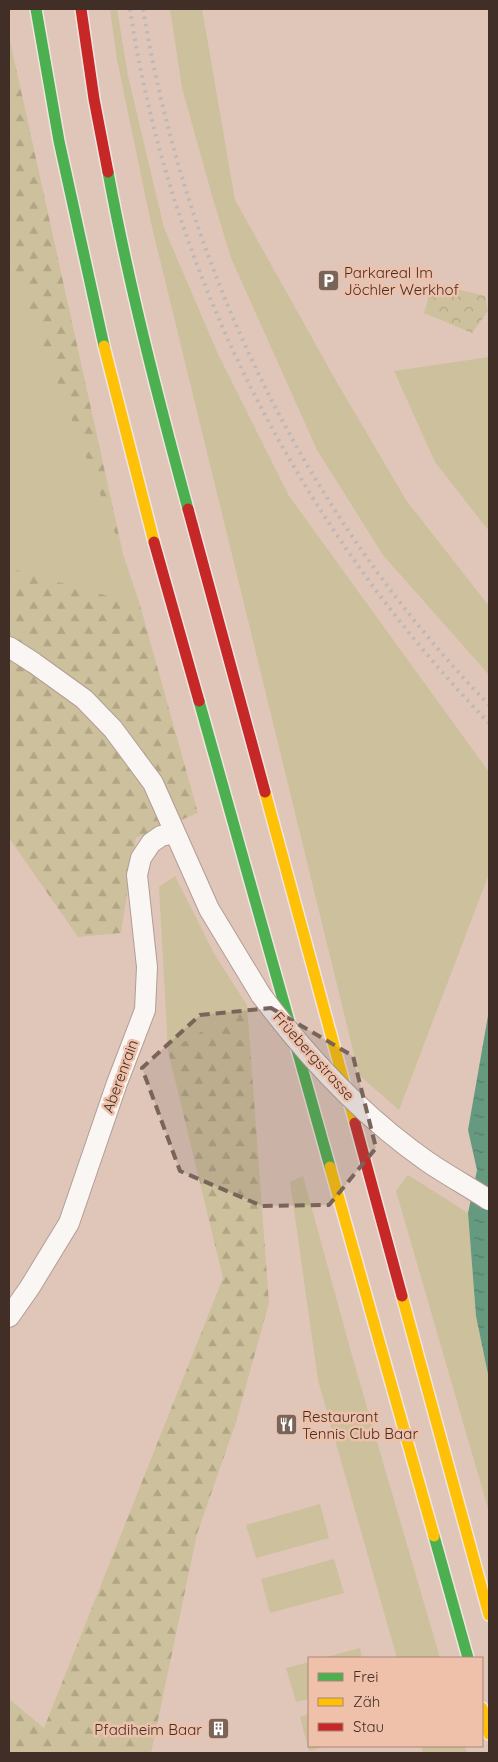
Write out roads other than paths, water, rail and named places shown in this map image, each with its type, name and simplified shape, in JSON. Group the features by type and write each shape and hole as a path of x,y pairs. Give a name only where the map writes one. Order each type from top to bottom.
{"highway":[{"path":"36,9 80,247 132,459 468,1657"},
{"path":"81,9 118,224 155,380 276,834 489,1614"},
{"path":"483,1712 489,1734"}],"street":[{"name":"Früebergstrasse","path":"9,647 84,699 114,729 152,783 208,909 261,995 290,1034 337,1086 380,1126 428,1162 489,1200"},
{"name":"Aberenrain","path":"9,1317 30,1287 69,1223 117,1083 145,1010 147,967 137,875 141,858 151,843 161,836 174,833"}],"water":[{"path":"489,1010 489,1379 476,1316 468,1213 477,1170 468,1130"}],"railway":[{"path":"130,9 149,109 177,206 212,302 254,394 303,482 359,567 421,648 489,723"},
{"path":"143,9 163,106 189,201 223,293 263,383 310,470 363,553 423,631 489,705"}],"place":[{"name":"Parkareal Im Jöchler Werkhof","path":"328,281"},
{"name":"Restaurant Tennis Club Baar","path":"286,1425"},
{"name":"Pfadiheim Baar","path":"218,1729"}]}
